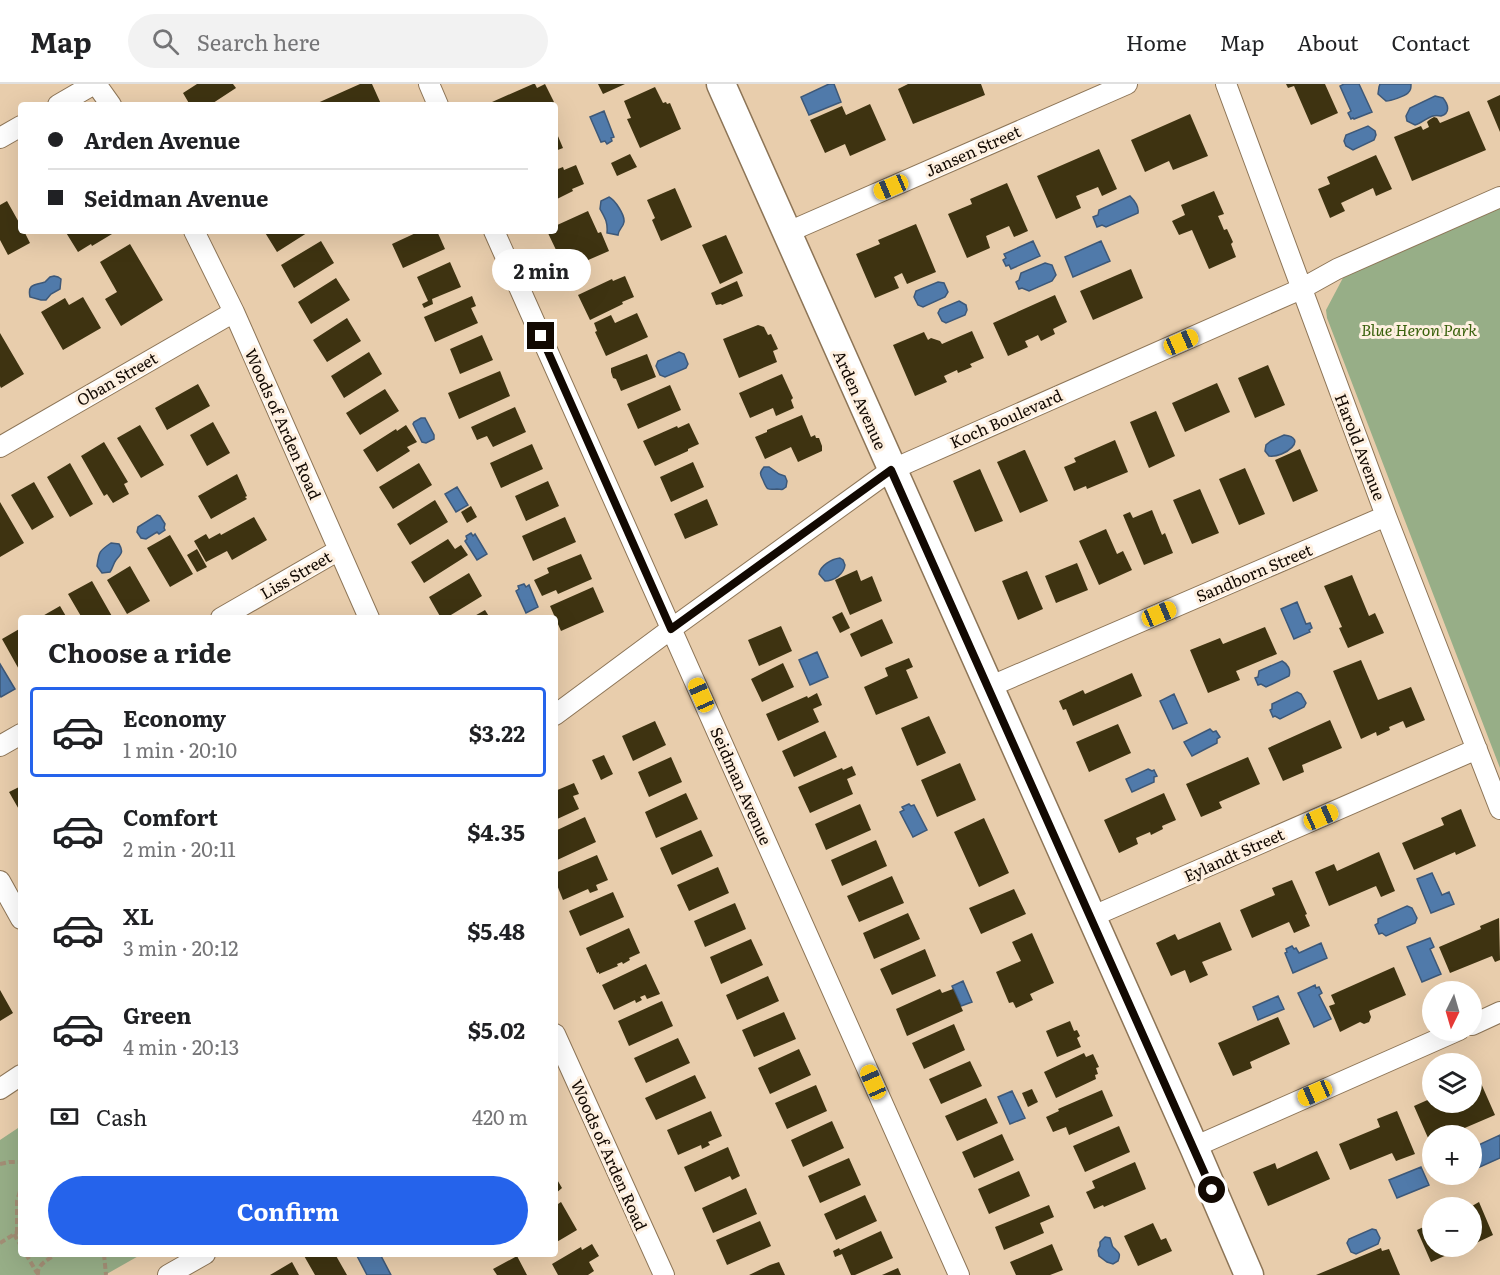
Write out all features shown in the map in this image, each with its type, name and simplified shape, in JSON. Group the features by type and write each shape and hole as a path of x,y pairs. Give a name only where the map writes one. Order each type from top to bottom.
{"street":[{"path":"63,102 95,84 109,102"},
{"path":"429,84 437,102"},
{"name":"Arden Avenue","path":"721,84 1249,1275"},
{"name":"Jansen Street","path":"786,233 1127,84"},
{"name":"Harold Avenue","path":"1226,84 1386,516 1500,809"},
{"path":"0,138 18,128"},
{"name":"Koch Boulevard","path":"558,713 891,470 1301,289 1337,268 1500,197"},
{"name":"Woods of Arden Road","path":"195,234 234,312 368,615"},
{"name":"Seidman Avenue","path":"495,234 959,1275"},
{"name":"Oban Street","path":"0,447 234,312"},
{"name":"Sandborn Street","path":"989,687 1386,516"},
{"name":"Liss Street","path":"226,615 339,550"},
{"path":"0,746 18,736"},
{"name":"Eylandt Street","path":"1091,917 1477,749"},
{"path":"0,881 18,913"},
{"path":"1482,1020 1500,1012"},
{"path":"1194,1147 1434,1041"},
{"name":"Woods of Arden Road","path":"558,1048 664,1275"},
{"path":"0,1089 18,1077"},
{"path":"168,1275 200,1257"}],"path":[{"path":"0,1164 18,1162"},
{"path":"0,1243 17,1232 18,1198"},
{"path":"28,1257 38,1274"},
{"path":"38,1274 39,1266 52,1257"},
{"path":"104,1257 106,1275"}],"green space":[{"name":"Blue Heron Park","path":"1500,206 1500,768 1327,318 1326,310 1345,274"},
{"path":"18,1128 18,1257 137,1257 105,1275 0,1275 0,1140"}],"water":[{"path":"829,84 834,84 841,102 809,115 801,97"},
{"path":"1359,84 1372,112 1351,119 1348,113 1351,111 1340,86"},
{"path":"1380,84 1411,84 1411,88 1404,96 1386,101 1378,94"},
{"path":"1435,96 1445,100 1448,108 1444,115 1431,117 1415,125 1407,121 1406,116 1410,108"},
{"path":"604,111 614,137 607,144 605,141 601,142 590,117"},
{"path":"1368,126 1375,131 1374,140 1353,150 1346,146 1344,141 1346,135"},
{"path":"1130,196 1137,206 1138,213 1106,227 1102,225 1097,227 1093,217 1098,215 1099,210"},
{"path":"609,197 619,208 624,219 618,235 607,233 607,223 600,209 601,201"},
{"path":"1033,241 1040,256 1011,269 1009,265 1006,266 1003,260 1006,258 1004,254"},
{"path":"1101,241 1110,261 1073,277 1065,257"},
{"path":"1045,263 1052,265 1056,275 1052,281 1029,291 1019,289 1016,282 1021,273"},
{"path":"54,276 61,279 60,289 46,300 30,297 31,287"},
{"path":"938,282 944,283 948,292 945,297 923,307 918,305 914,297 916,291"},
{"path":"959,301 966,305 965,315 946,323 942,321 938,313 940,309"},
{"path":"679,352 684,354 688,364 686,368 665,377 660,375 656,366 658,361"},
{"path":"425,418 434,435 434,439 426,443 422,442 413,424"},
{"path":"1284,435 1294,440 1292,447 1282,454 1269,456 1265,451 1266,445"},
{"path":"764,467 769,467 785,476 786,487 782,490 768,489 761,475"},
{"path":"457,487 468,505 456,512 445,494"},
{"path":"157,515 165,524 165,530 146,539 141,538 137,532 138,527"},
{"path":"471,533 473,536 475,534 487,554 477,560 465,541 466,536"},
{"path":"111,543 119,544 121,553 110,572 102,573 97,566 99,555"},
{"path":"840,558 845,565 843,571 835,578 825,581 819,574 821,568 830,561"},
{"path":"524,584 526,587 529,585 538,607 526,613 516,591 519,589 518,586"},
{"path":"1297,602 1306,624 1310,623 1312,628 1310,632 1294,639 1281,609"},
{"path":"817,652 828,677 810,685 799,660"},
{"path":"1282,661 1288,667 1289,676 1266,687 1258,685 1255,678 1258,677 1259,671"},
{"path":"0,664 15,689 1,697 0,695"},
{"path":"1297,692 1301,694 1306,703 1304,707 1280,719 1273,717 1270,710 1272,704"},
{"path":"1174,694 1187,723 1173,729 1160,701"},
{"path":"1210,729 1213,732 1216,731 1220,737 1217,743 1192,756 1184,742"},
{"path":"1148,769 1154,770 1157,776 1154,777 1154,782 1132,792 1126,779"},
{"path":"909,804 914,805 927,830 913,837 900,812 904,810 902,807"},
{"path":"1432,873 1442,895 1449,892 1454,904 1431,913 1417,879"},
{"path":"1407,906 1412,908 1417,918 1415,923 1386,936 1379,934 1375,925 1378,919"},
{"path":"1430,938 1434,947 1430,949 1441,974 1422,982 1407,947"},
{"path":"1321,943 1327,958 1293,973 1285,953 1286,949 1292,946 1299,953"},
{"path":"963,981 972,1002 961,1006 952,986"},
{"path":"1315,985 1322,993 1319,995 1331,1019 1314,1027 1298,993"},
{"path":"1278,996 1284,1009 1258,1020 1253,1007"},
{"path":"1012,1091 1025,1118 1010,1124 998,1097"},
{"path":"1500,1135 1500,1158 1482,1166 1482,1143"},
{"path":"1421,1167 1422,1185 1429,1185 1397,1198 1389,1180"},
{"path":"1372,1229 1376,1230 1380,1238 1378,1244 1356,1254 1351,1252 1347,1243 1349,1239"},
{"path":"1105,1237 1110,1238 1112,1246 1119,1253 1118,1261 1113,1264 1099,1256 1100,1242"},
{"path":"358,1257 382,1257 391,1275 367,1275"}],"building":[{"path":"197,84 233,84 236,88 215,102 188,102 183,93"},
{"path":"360,84 372,84 380,102 320,102"},
{"path":"533,84 537,88 545,84 554,102 492,102"},
{"path":"598,84 625,84 603,94"},
{"path":"908,84 981,84 985,95 913,124 898,89"},
{"path":"1286,84 1325,84 1338,113 1311,125 1294,86 1288,88"},
{"path":"655,87 663,103 670,103 681,129 640,148 627,119 631,118 624,101"},
{"path":"1500,95 1500,132 1487,101"},
{"path":"870,104 886,140 850,156 845,144 825,153 810,120 842,106 846,115"},
{"path":"1469,111 1486,150 1412,181 1394,137 1421,126 1423,130 1429,127 1427,122 1434,117 1440,123"},
{"path":"1190,114 1208,156 1173,170 1169,161 1145,172 1131,140"},
{"path":"558,136 563,148 558,150"},
{"path":"1099,149 1117,189 1102,196 1098,187 1076,196 1081,208 1056,219 1037,176"},
{"path":"630,154 637,167 617,176 611,163"},
{"path":"1376,155 1392,189 1376,196 1373,188 1341,203 1345,211 1330,218 1318,189 1330,184 1327,177"},
{"path":"576,165 584,184 558,198 558,169 563,167 564,170"},
{"path":"1007,183 1028,231 1014,237 1009,226 986,236 990,248 967,258 948,214 972,204 970,199"},
{"path":"675,188 692,227 661,241 647,200"},
{"path":"1214,191 1224,214 1218,216 1233,242 1231,244 1236,257 1209,269 1192,230 1179,235 1172,221 1185,215 1181,205"},
{"path":"7,201 18,221 18,234 26,234 30,243 8,255 0,240 0,205"},
{"path":"588,211 609,251 572,267 563,249 557,252 548,234 558,234 558,225"},
{"path":"916,224 936,272 907,284 902,273 894,277 899,288 875,298 856,254 880,244 878,240"},
{"path":"67,234 112,234 92,246 91,244 78,252"},
{"path":"266,234 305,234 277,252"},
{"path":"414,234 438,234 445,249 403,268 392,244"},
{"path":"726,235 743,273 720,284 702,245"},
{"path":"321,241 334,263 294,288 281,265"},
{"path":"130,244 163,300 121,326 105,299 117,292 100,262"},
{"path":"450,262 461,287 432,299 433,304 424,308 422,304 428,301 417,277"},
{"path":"1131,269 1143,298 1093,320 1080,291"},
{"path":"625,276 634,297 590,320 578,295 612,279 613,281"},
{"path":"336,278 350,300 311,324 298,302"},
{"path":"737,281 743,296 722,305 716,305 711,293"},
{"path":"1055,295 1067,322 1053,329 1055,334 1041,341 1038,335 1025,341 1028,347 1008,356 993,323"},
{"path":"472,296 476,306 471,308 478,323 435,342 424,317"},
{"path":"83,297 101,328 63,350 41,312 65,298 69,305"},
{"path":"637,313 648,337 606,356 595,332 597,331 594,323 611,315 615,323"},
{"path":"347,318 361,341 327,362 313,340"},
{"path":"758,325 764,327 768,335 771,334 778,349 773,351 777,362 739,378 723,339"},
{"path":"972,331 984,358 970,364 972,367 944,376 947,382 915,396 893,345 924,332 928,340 931,338 942,344"},
{"path":"0,333 24,374 1,388 0,386"},
{"path":"482,335 493,360 460,374 450,349"},
{"path":"369,352 382,374 344,398 331,376"},
{"path":"647,354 656,377 621,391 616,379 613,378 611,368"},
{"path":"1268,365 1285,405 1255,418 1238,378"},
{"path":"500,371 510,396 459,419 448,393"},
{"path":"782,374 793,398 791,400 794,408 776,416 773,408 750,418 739,393"},
{"path":"1217,383 1230,412 1185,432 1172,403"},
{"path":"198,384 210,406 167,430 155,408"},
{"path":"670,385 681,410 638,429 627,404"},
{"path":"385,389 399,411 360,435 346,413"},
{"path":"515,407 526,432 493,447 487,436 477,440 471,427"},
{"path":"1156,411 1175,456 1149,468 1130,422"},
{"path":"802,415 811,437 815,435 819,438 822,451 798,462 791,447 765,459 755,437"},
{"path":"213,422 230,453 207,466 190,435"},
{"path":"689,423 699,444 655,466 643,441"},
{"path":"140,425 164,465 141,478 117,438"},
{"path":"406,425 417,442 407,447 410,451 377,472 363,450"},
{"path":"1115,440 1128,472 1087,489 1086,486 1074,491 1064,467 1076,462 1074,458"},
{"path":"104,442 128,482 124,484 129,494 113,503 107,494 104,496 81,456"},
{"path":"532,444 543,469 501,488 490,463"},
{"path":"1300,449 1318,491 1293,502 1275,460"},
{"path":"1025,450 1048,501 1020,513 997,462"},
{"path":"693,462 704,487 671,502 660,477"},
{"path":"70,463 93,504 70,517 47,477"},
{"path":"419,463 432,485 393,509 379,487"},
{"path":"1245,468 1265,514 1239,525 1219,479"},
{"path":"980,469 1003,521 975,532 953,481"},
{"path":"237,474 247,499 211,519 198,496"},
{"path":"548,481 559,506 526,521 515,496"},
{"path":"34,482 54,517 32,530 11,495"},
{"path":"1200,489 1219,533 1192,544 1173,500"},
{"path":"707,499 718,525 685,539 674,514"},
{"path":"435,500 448,522 410,545 397,524"},
{"path":"0,502 24,543 0,557"},
{"path":"471,506 477,517 467,523 461,512"},
{"path":"1152,510 1162,535 1165,533 1173,553 1144,565 1123,515 1130,512 1133,518"},
{"path":"254,517 267,540 232,560 227,551 206,562 194,541 206,534 209,539 220,533 221,535"},
{"path":"565,517 576,542 533,561 522,536"},
{"path":"1106,529 1117,554 1123,551 1132,570 1099,585 1079,541"},
{"path":"170,535 193,574 170,587 147,548"},
{"path":"448,539 455,549 461,545 468,555 424,583 411,562"},
{"path":"197,549 207,567 197,572 187,555"},
{"path":"581,554 592,579 558,594 556,590 542,596 534,580 549,573 547,568"},
{"path":"1077,563 1088,590 1056,603 1045,576"},
{"path":"130,566 150,601 127,614 107,580"},
{"path":"857,570 861,581 872,576 882,601 850,615 835,580"},
{"path":"1027,571 1043,609 1018,620 1002,581"},
{"path":"469,573 482,596 451,615 439,615 429,597"},
{"path":"1352,575 1369,616 1375,613 1384,633 1348,648 1339,628 1342,627 1324,586"},
{"path":"92,581 111,615 80,615 68,594"},
{"path":"593,587 604,612 561,631 558,615 554,615 550,606"},
{"path":"60,606 65,615 44,615"},
{"path":"485,610 488,615 476,615"},
{"path":"842,612 850,628 840,633 832,617"},
{"path":"882,619 893,643 861,657 850,634"},
{"path":"781,626 792,651 759,666 748,640"},
{"path":"1265,627 1277,654 1236,671 1240,680 1208,693 1190,650 1220,638 1223,644"},
{"path":"18,630 18,668 2,639"},
{"path":"909,658 913,667 906,670 918,698 876,715 864,687 888,676 885,668"},
{"path":"1361,660 1378,700 1411,687 1425,720 1406,728 1403,721 1377,736 1376,732 1361,739 1333,671"},
{"path":"783,663 794,687 762,702 751,679"},
{"path":"1132,673 1142,696 1073,726 1066,709 1063,710 1059,701 1083,690 1085,694"},
{"path":"817,693 822,705 813,709 819,722 778,741 766,714"},
{"path":"929,716 946,753 917,766 901,728"},
{"path":"1330,720 1342,748 1302,765 1304,772 1283,781 1268,748"},
{"path":"655,721 666,745 633,761 622,736"},
{"path":"1118,724 1131,753 1089,772 1076,742"},
{"path":"825,731 837,757 794,777 782,751"},
{"path":"604,755 613,774 601,780 592,760"},
{"path":"671,757 682,782 649,797 638,772"},
{"path":"1248,757 1260,784 1219,802 1222,808 1201,817 1186,784"},
{"path":"960,763 976,800 937,817 921,780"},
{"path":"852,766 856,775 847,779 853,794 810,813 798,787"},
{"path":"574,783 579,794 573,796 579,809 558,819 558,790"},
{"path":"18,788 18,808 9,792"},
{"path":"686,793 698,819 656,838 645,812"},
{"path":"1164,793 1176,820 1162,826 1163,829 1151,835 1150,832 1136,838 1138,844 1119,853 1104,820"},
{"path":"860,804 871,830 826,850 815,824"},
{"path":"1461,809 1476,846 1456,855 1455,852 1414,870 1402,843 1444,825 1441,818"},
{"path":"585,817 596,842 558,860 558,830"},
{"path":"984,818 1009,873 979,887 954,832"},
{"path":"701,830 713,856 672,875 660,848"},
{"path":"876,840 887,866 842,886 831,860"},
{"path":"1379,852 1395,891 1381,897 1376,886 1329,906 1315,872 1334,864 1337,871"},
{"path":"597,855 608,880 596,885 598,890 590,893 588,889 563,900 558,888 558,872"},
{"path":"718,867 729,893 689,911 677,885"},
{"path":"892,876 904,903 859,922 847,896"},
{"path":"1292,880 1310,926 1294,933 1289,922 1252,938 1240,910 1275,895 1272,888"},
{"path":"1014,889 1026,914 981,934 969,908"},
{"path":"613,892 624,917 580,936 569,911"},
{"path":"735,903 746,929 705,947 694,921"},
{"path":"908,913 920,939 874,959 863,933"},
{"path":"1499,918 1500,960 1495,962 1492,956 1450,973 1439,947 1481,929 1480,926"},
{"path":"1220,922 1232,950 1202,962 1208,975 1190,983 1185,970 1171,976 1156,943 1175,934 1178,940"},
{"path":"629,928 640,953 623,964 622,962 617,964 618,966 597,973 586,948"},
{"path":"1032,933 1054,983 1030,994 1033,1000 1016,1008 1013,1002 1009,1003 996,972 1021,961 1012,942"},
{"path":"751,939 763,965 721,984 710,957"},
{"path":"925,949 936,976 892,995 880,969"},
{"path":"646,964 660,994 647,999 645,995 640,997 642,1000 636,1003 635,1000 614,1010 602,985"},
{"path":"1394,967 1406,995 1369,1011 1371,1017 1369,1022 1364,1024 1360,1022 1340,1032 1329,1006 1335,1004 1331,995"},
{"path":"768,976 779,1001 737,1020 726,995"},
{"path":"940,989 942,993 953,989 963,1011 907,1036 896,1009"},
{"path":"0,990 13,1013 0,1021"},
{"path":"662,1001 673,1026 629,1046 618,1021"},
{"path":"784,1012 796,1039 754,1057 742,1030"},
{"path":"1278,1017 1290,1044 1250,1062 1252,1068 1233,1076 1218,1043"},
{"path":"1070,1021 1074,1031 1077,1030 1080,1036 1077,1038 1081,1047 1057,1057 1046,1031"},
{"path":"954,1024 965,1050 924,1069 912,1043"},
{"path":"678,1038 690,1063 646,1083 634,1058"},
{"path":"799,1049 811,1075 770,1094 758,1068"},
{"path":"1084,1053 1086,1057 1093,1054 1099,1067 1096,1068 1098,1074 1095,1075 1096,1079 1056,1098 1044,1072"},
{"path":"970,1061 982,1086 941,1104 929,1079"},
{"path":"695,1075 706,1098 656,1120 645,1098"},
{"path":"816,1085 827,1111 787,1129 775,1103"},
{"path":"1482,1086 1495,1115 1472,1125 1422,1125 1414,1106 1422,1102 1422,1113 1482,1113"},
{"path":"1032,1089 1038,1102 1028,1107 1022,1093"},
{"path":"1102,1090 1113,1116 1069,1135 1066,1127 1053,1132 1046,1117 1059,1111 1058,1109"},
{"path":"986,1098 998,1123 957,1141 945,1116"},
{"path":"711,1111 722,1136 708,1142 710,1145 702,1149 701,1145 678,1155 667,1130"},
{"path":"1397,1111 1415,1154 1396,1161 1392,1153 1350,1170 1339,1144 1380,1127 1377,1119"},
{"path":"832,1121 844,1148 803,1167 791,1140"},
{"path":"1119,1126 1130,1152 1085,1172 1073,1146"},
{"path":"1002,1134 1014,1160 974,1178 962,1152"},
{"path":"728,1147 740,1176 732,1180 730,1176 695,1192 684,1167"},
{"path":"1317,1151 1330,1179 1268,1206 1253,1172 1275,1163 1277,1169"},
{"path":"849,1158 861,1185 820,1203 808,1176"},
{"path":"1135,1162 1146,1189 1094,1209 1086,1192 1095,1188 1092,1181"},
{"path":"1019,1171 1030,1196 989,1214 978,1189"},
{"path":"746,1188 757,1214 713,1233 702,1208"},
{"path":"865,1195 877,1221 836,1240 824,1214"},
{"path":"561,1202 577,1230 558,1241 558,1204"},
{"path":"1049,1205 1054,1217 1040,1223 1044,1233 1004,1250 995,1227"},
{"path":"1482,1209 1493,1235 1482,1240"},
{"path":"760,1221 771,1246 727,1265 716,1240"},
{"path":"1153,1223 1161,1240 1166,1238 1172,1251 1138,1266 1124,1236"},
{"path":"1422,1228 1422,1241 1417,1230"},
{"path":"881,1231 893,1258 851,1275 842,1254 835,1257 833,1251"},
{"path":"592,1244 599,1256 589,1262 594,1271 588,1275 558,1275 552,1264 581,1247 582,1250"},
{"path":"1052,1244 1063,1270 1050,1275 1016,1275 1010,1262"},
{"path":"1381,1248 1382,1251 1389,1249 1400,1275 1316,1275"},
{"path":"305,1257 337,1257 347,1275 315,1275"},
{"path":"518,1257 527,1275 497,1275 493,1269"},
{"path":"1429,1257 1442,1257 1431,1262"},
{"path":"292,1262 299,1275 270,1275"},
{"path":"779,1262 785,1275 749,1275 770,1265"},
{"path":"898,1268 901,1275 882,1275"}],"route":[{"path":"541,336 671,629 891,470 1212,1190"}]}
